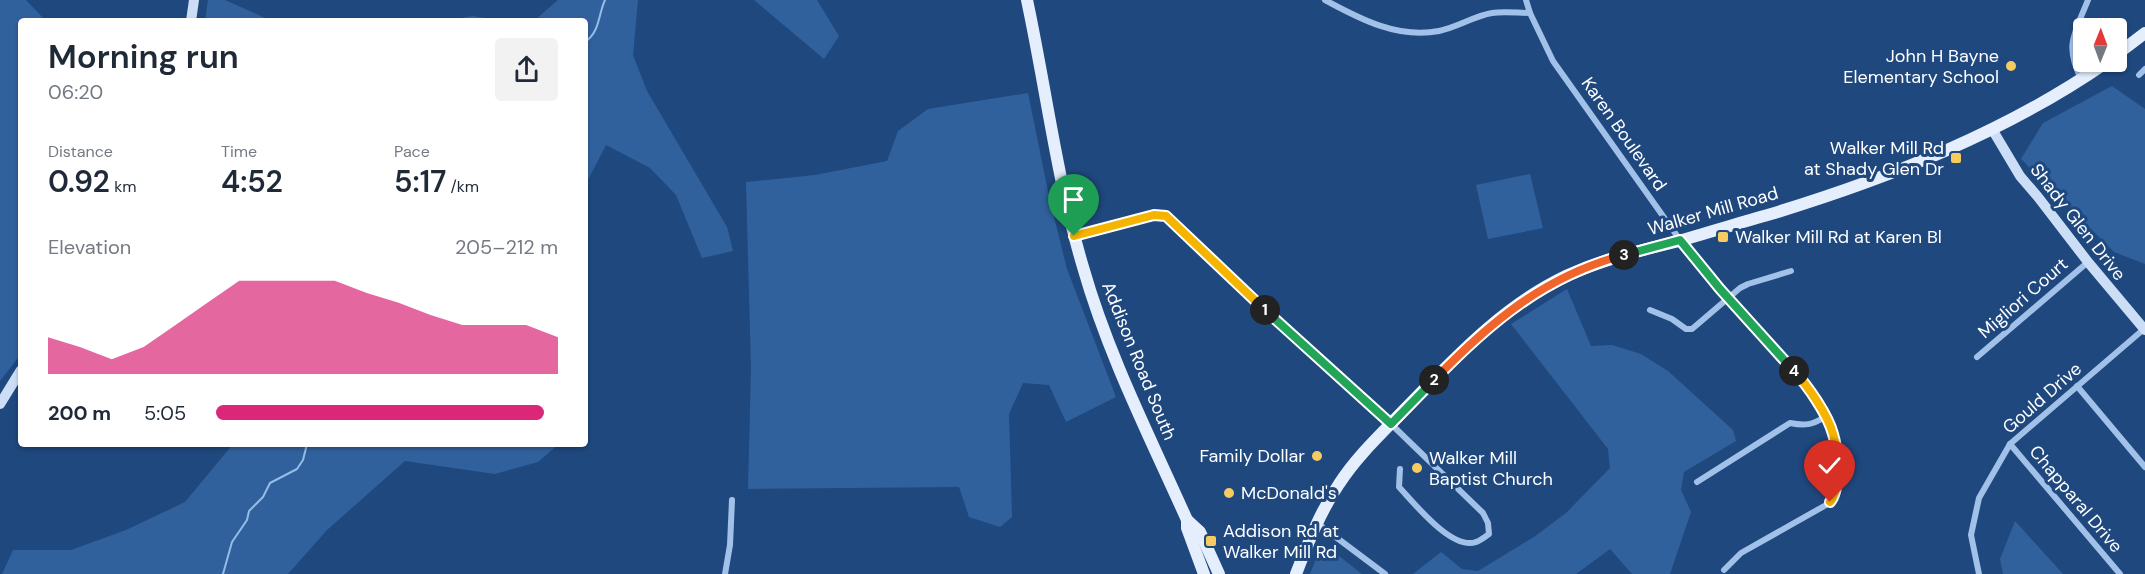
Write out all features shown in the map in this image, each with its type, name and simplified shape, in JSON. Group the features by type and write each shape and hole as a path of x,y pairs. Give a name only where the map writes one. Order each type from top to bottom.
{"main road":[{"name":"Addison Road South","path":"1027,0 1074,236 1104,332 1130,396 1187,520 1200,532 1219,574"},
{"path":"2127,47 2145,33"},
{"name":"Walker Mill Road","path":"1296,574 1329,499 1349,470 1462,350 1518,304 1548,285 1586,267 1810,201 1912,164 1992,129 2092,72"},
{"name":"Addison Road South","path":"1187,520 1187,528 1204,574"}],"street":[{"path":"191,18 194,0"},
{"path":"1325,0 1375,25 1411,33 1442,30 1493,13 1530,13"},
{"name":"Karen Boulevard","path":"1526,0 1553,61 1680,240 1803,381 1833,434 1837,466 1836,491 1833,498 1826,505 1741,553 1724,570"},
{"path":"2081,79 2072,57 2072,46 2088,0"},
{"path":"2139,75 2145,69"},
{"name":"Shady Glen Drive","path":"1992,129 2019,176 2144,329"},
{"path":"1074,236 1154,215 1168,217 1224,273 1391,424 1483,513 1488,523 1488,534 1476,542 1456,541 1398,487 1400,469"},
{"name":"Migliori Court","path":"1977,357 2088,262"},
{"path":"1650,310 1690,330 1728,297 1748,284 1791,271"},
{"name":"Gould Drive","path":"1980,574 1971,535 1979,498 2010,444 2144,329"},
{"path":"0,404 18,375"},
{"path":"2078,386 2145,467"},
{"path":"1697,482 1790,423 1804,426 1825,417"},
{"name":"Chapparal Drive","path":"2010,444 2120,574"},
{"path":"725,574 730,545 732,501"},
{"path":"1317,523 1385,574"}],"shaded area":[{"path":"0,0 26,0 43,18 18,18 18,358 0,381"},
{"path":"208,0 225,0 265,18 205,18"},
{"path":"558,0 638,0 633,55 647,91 727,227 733,251 702,258 676,195 650,168 606,145 588,180 588,18 537,18"},
{"path":"754,0 817,0 839,36 824,59"},
{"path":"473,16 486,18 461,18"},
{"path":"2112,86 2145,109 2145,264 2114,252 2021,159 2043,123"},
{"path":"1028,93 1050,201 1067,269 1116,397 1066,422 1049,385 1023,383 1009,414 1012,517 1000,527 969,517 959,487 748,489 751,368 746,182 815,175 887,161 898,131 928,109"},
{"path":"1530,174 1543,228 1488,239 1476,185"},
{"path":"1567,289 1591,346 1612,345 1641,354 1668,371 1733,430 1736,441 1684,472 1681,490 1691,512 1670,574 1632,574 1610,549 1576,574 1413,574 1441,552 1462,569 1478,571 1534,537 1566,513 1610,468 1608,449 1511,324"},
{"path":"231,447 556,447 538,462 495,474 405,461 327,530 288,574 2,574 13,550 71,550 126,530 185,502"},
{"path":"2015,521 2063,574 2003,574 2000,559"},
{"path":"1318,554 1339,556 1362,574 1310,574"}],"waterway":[{"path":"588,40 596,28 605,0"},
{"path":"223,574 232,542 247,520 249,511 263,497 270,483 297,469 303,460 306,447"}],"place":[{"name":"John H Bayne Elementary School","path":"2011,66"},
{"name":"Walker Mill Rd at Shady Glen Dr","path":"1956,158"},
{"name":"Walker Mill Rd at Karen Bl","path":"1723,237"},
{"name":"Family Dollar","path":"1317,456"},
{"name":"Walker Mill Baptist Church","path":"1417,468"},
{"name":"McDonald's","path":"1229,493"},
{"name":"Addison Rd at Walker Mill Rd","path":"1211,541"}],"route":[{"path":"1074,236 1154,215 1168,217 1216,266 1391,424 1462,350 1518,304 1548,285 1586,267 1680,240 1708,276 1803,381 1825,417 1833,434 1838,477 1836,491 1830,502"}]}
